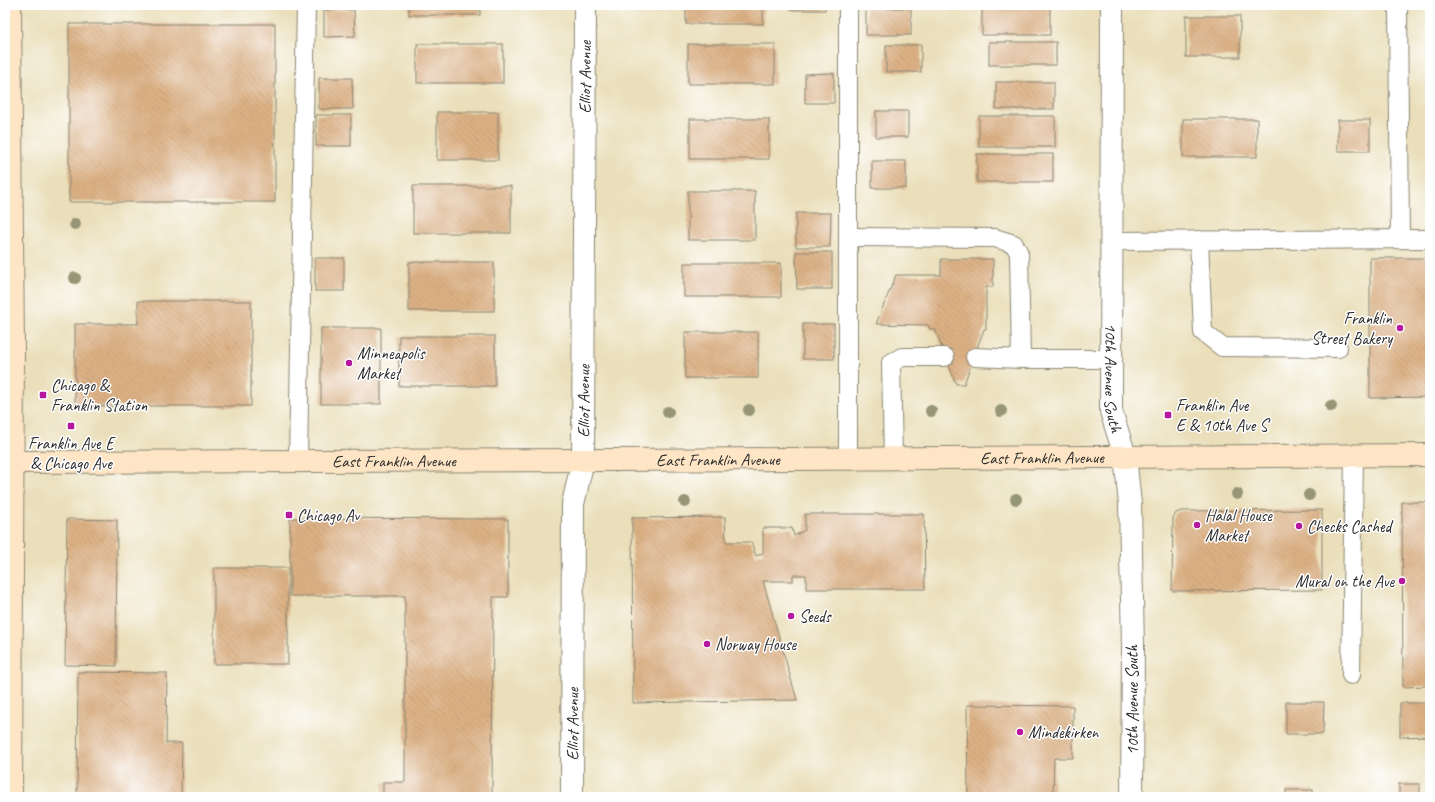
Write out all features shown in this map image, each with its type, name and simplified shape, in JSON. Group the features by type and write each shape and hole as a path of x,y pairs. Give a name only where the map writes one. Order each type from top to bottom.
{"main road":[{"path":"10,5 8,183 11,797"},
{"name":"East Franklin Avenue","path":"9,462 1430,455"}],"street":[{"name":"Elliot Avenue","path":"572,797 573,504 584,460 585,5"},
{"name":"10th Avenue South","path":"1112,5 1112,411 1125,456 1130,504 1133,647 1132,797"}],"lane":[{"path":"298,461 306,5"},
{"path":"848,5 848,458"},
{"path":"1398,5 1400,239"},
{"path":"848,237 994,238 1014,244 1019,253 1021,359"},
{"path":"1111,241 1430,239"},
{"path":"1199,240 1203,332 1222,347 1338,348"},
{"path":"892,458 891,363 902,357 945,357"},
{"path":"975,357 1021,359 1111,359"},
{"path":"1351,675 1354,455"}],"building":[{"path":"409,5 480,5 480,15 409,15"},
{"path":"686,5 763,5 763,24 686,24"},
{"path":"791,5 825,5 825,10 791,10"},
{"path":"982,5 1050,5 1050,35 982,35"},
{"path":"1181,5 1242,5 1242,7 1181,7"},
{"path":"866,8 911,8 911,35 866,35"},
{"path":"324,10 354,10 355,36 324,37"},
{"path":"1186,16 1240,16 1240,57 1186,57"},
{"path":"69,24 275,24 275,202 69,202"},
{"path":"989,42 1056,42 1056,65 989,65"},
{"path":"417,44 503,44 503,83 417,83"},
{"path":"688,44 775,44 775,84 688,84"},
{"path":"886,45 921,45 921,72 886,72"},
{"path":"834,73 834,103 805,103 805,74"},
{"path":"319,78 352,78 353,109 319,109"},
{"path":"996,82 1054,82 1054,109 996,109"},
{"path":"876,111 908,111 908,137 876,137"},
{"path":"437,112 498,112 498,160 437,160"},
{"path":"316,115 351,115 351,146 316,146"},
{"path":"979,116 1055,116 1055,147 979,147"},
{"path":"690,119 769,119 769,159 690,159"},
{"path":"1183,119 1257,119 1257,157 1183,157"},
{"path":"1338,120 1370,120 1370,151 1338,151"},
{"path":"977,154 1053,154 1053,182 977,182"},
{"path":"872,161 906,161 906,188 872,188"},
{"path":"413,186 511,186 511,233 413,233"},
{"path":"688,191 755,191 755,240 688,240"},
{"path":"796,213 831,213 830,247 796,247"},
{"path":"796,252 832,252 832,289 797,289"},
{"path":"315,258 344,258 344,291 315,291"},
{"name":"Franklin Street Bakery","path":"1370,258 1430,258 1430,397 1370,398"},
{"path":"941,259 993,259 993,287 986,287 986,329 984,329 964,384 956,384 935,329 930,329 928,325 876,324 896,275 941,275"},
{"path":"409,262 494,262 494,311 409,311"},
{"path":"684,263 781,263 781,297 684,297"},
{"path":"138,301 251,301 251,406 75,406 75,324 138,324"},
{"path":"803,324 834,324 834,359 803,359"},
{"path":"321,328 381,328 381,404 321,404"},
{"path":"685,332 758,332 758,378 685,378"},
{"path":"399,336 495,336 495,386 399,386"},
{"path":"1402,502 1430,502 1430,686 1403,687"},
{"path":"1322,510 1322,590 1172,591 1173,518 1176,513 1181,511"},
{"name":"Norway House","path":"805,514 924,514 925,589 806,589 806,575 793,575 793,581 763,581 797,700 633,703 632,518 725,517 726,542 751,542 756,556 763,553 763,528 792,528 794,536 805,530"},
{"path":"290,518 508,519 508,597 493,597 492,797 383,797 383,782 405,782 405,596 290,596"},
{"path":"67,519 117,520 116,666 65,665"},
{"path":"214,568 288,568 288,664 214,664"},
{"path":"78,672 167,673 166,743 182,743 181,797 77,797"},
{"path":"1286,702 1324,702 1323,734 1286,734"},
{"path":"1400,703 1430,703 1430,736 1400,737"},
{"name":"Mindekirken","path":"967,705 1073,706 1073,758 1054,758 1053,797 968,797"},
{"path":"1399,784 1420,784 1420,797 1399,797"},
{"path":"1286,790 1313,790 1313,797 1286,797"}],"place":[{"name":"Franklin Street Bakery","path":"1400,328"},
{"name":"Minneapolis Market","path":"349,363"},
{"name":"Chicago & Franklin Station","path":"43,395"},
{"name":"Franklin Ave E & 10th Ave S","path":"1168,415"},
{"name":"Franklin Ave E & Chicago Ave","path":"71,426"},
{"name":"Chicago Av","path":"289,515"},
{"name":"Halal House Market","path":"1197,525"},
{"name":"Checks Cashed","path":"1299,526"},
{"name":"Mural on the Ave","path":"1402,581"},
{"name":"Seeds","path":"791,616"},
{"name":"Norway House","path":"707,644"},
{"name":"Mindekirken","path":"1020,732"}]}
